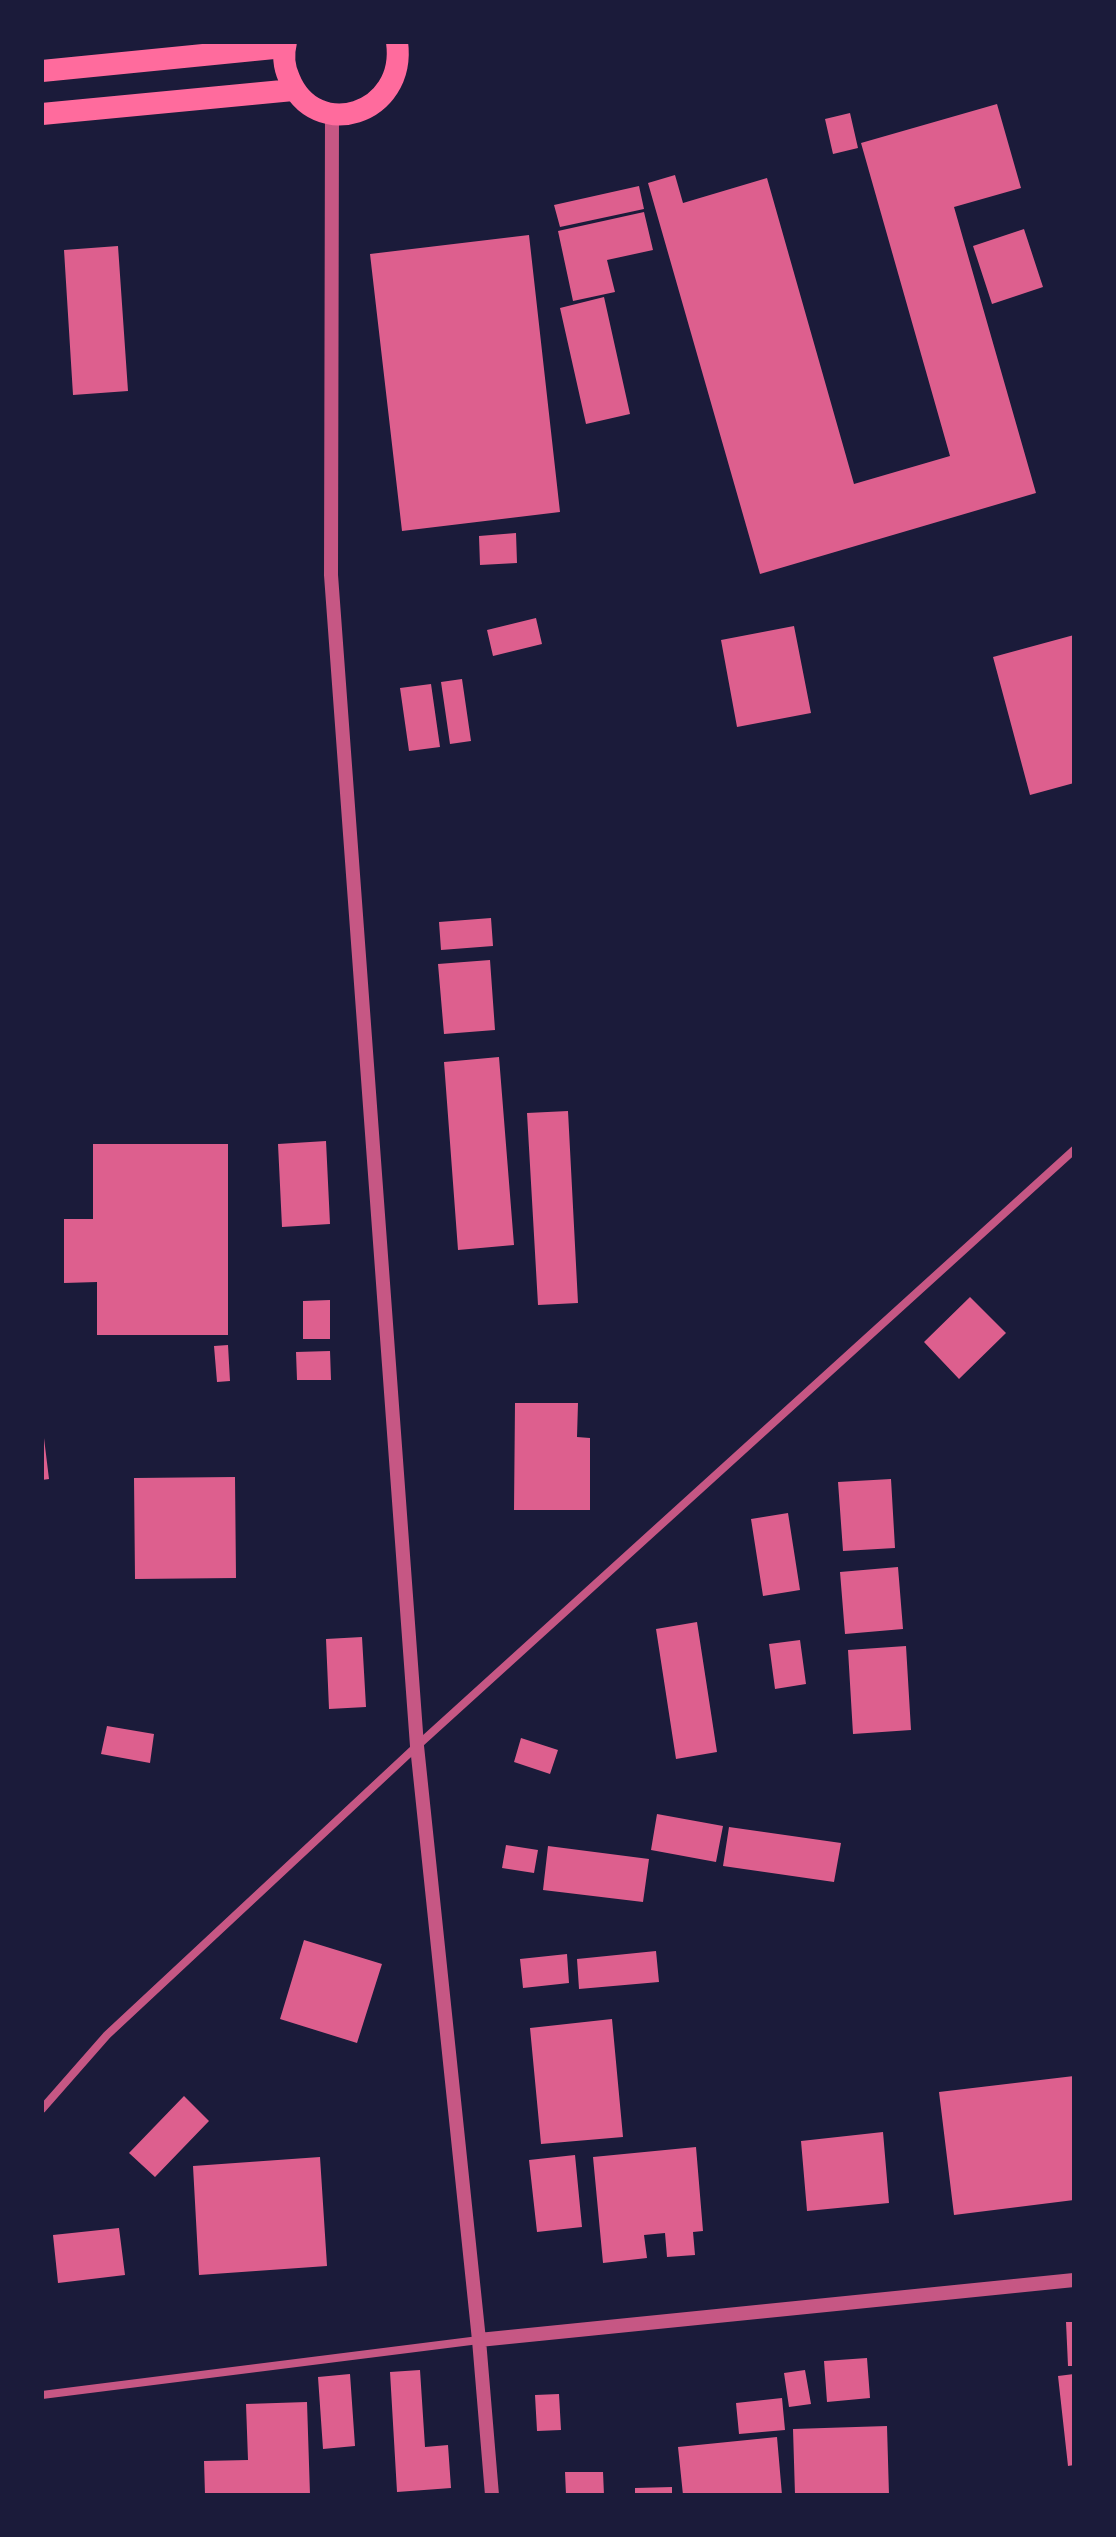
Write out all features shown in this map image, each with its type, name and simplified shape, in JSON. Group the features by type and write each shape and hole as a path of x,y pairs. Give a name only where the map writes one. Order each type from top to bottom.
{"highway":[{"path":"42,71 285,44 285,70 293,90 310,106 332,114 351,114 368,108 384,96 394,81 399,62 399,42"},
{"path":"42,114 293,90"}],"street":[{"path":"332,114 331,575 417,1746 479,2340 492,2495"},
{"path":"42,2109 107,2035 417,1746 1074,1150"},
{"path":"42,2395 479,2340 1074,2280"}],"building":[{"path":"997,104 1021,188 954,207 1036,493 760,574 648,183 675,175 683,203 767,178 854,484 950,456 861,143"},
{"path":"850,113 858,148 833,154 825,119"},
{"path":"639,186 644,209 560,227 554,205"},
{"path":"644,212 653,250 607,260 615,292 573,301 558,231"},
{"path":"1024,229 1043,287 992,304 973,246"},
{"path":"529,235 560,512 402,531 370,254"},
{"path":"118,246 128,391 73,395 64,250"},
{"path":"604,297 630,414 586,424 560,308"},
{"path":"516,533 517,563 480,565 479,536"},
{"path":"536,618 542,644 493,656 487,630"},
{"path":"794,626 811,713 737,727 721,640"},
{"path":"1074,635 1074,783 1030,795 993,657"},
{"path":"462,679 471,741 450,744 441,682"},
{"path":"431,684 440,747 409,751 400,688"},
{"path":"491,918 493,946 441,950 439,922"},
{"path":"490,960 495,1030 444,1034 438,964"},
{"path":"499,1057 514,1245 458,1250 444,1062"},
{"path":"568,1111 578,1303 538,1305 527,1113"},
{"path":"326,1141 330,1224 282,1227 278,1144"},
{"path":"93,1144 228,1144 228,1335 97,1335 97,1282 64,1283 64,1219 93,1219"},
{"path":"970,1297 1006,1333 959,1379 924,1342"},
{"path":"330,1300 330,1339 303,1339 303,1301"},
{"path":"228,1345 230,1381 217,1382 214,1346"},
{"path":"330,1351 331,1380 297,1380 296,1352"},
{"path":"515,1403 578,1403 577,1437 590,1438 590,1510 514,1510"},
{"path":"42,1438 49,1479 42,1480"},
{"path":"235,1477 236,1578 135,1579 134,1478"},
{"path":"891,1479 895,1548 843,1551 838,1482"},
{"path":"788,1513 800,1590 763,1596 751,1519"},
{"path":"898,1567 903,1629 845,1634 840,1572"},
{"path":"697,1622 717,1752 676,1759 656,1629"},
{"path":"362,1637 366,1707 329,1709 326,1639"},
{"path":"800,1640 806,1684 775,1689 769,1644"},
{"path":"906,1646 911,1730 853,1734 848,1650"},
{"path":"107,1726 154,1734 150,1763 101,1754"},
{"path":"521,1738 558,1750 550,1774 514,1762"},
{"path":"657,1814 723,1826 716,1862 651,1850"},
{"path":"729,1827 841,1843 834,1882 723,1866"},
{"path":"506,1845 538,1850 534,1873 502,1868"},
{"path":"548,1846 649,1859 643,1902 543,1890"},
{"path":"304,1940 382,1964 357,2043 280,2019"},
{"path":"656,1951 659,1982 579,1989 577,1959"},
{"path":"567,1954 569,1983 523,1988 520,1959"},
{"path":"612,2019 623,2137 541,2144 530,2028"},
{"path":"1074,2076 1074,2200 954,2215 939,2092"},
{"path":"184,2096 209,2121 155,2177 129,2153"},
{"path":"883,2132 889,2203 807,2211 801,2141"},
{"path":"696,2147 703,2231 693,2232 695,2255 667,2257 665,2233 644,2235 647,2258 603,2263 593,2157"},
{"path":"575,2155 582,2227 537,2232 529,2160"},
{"path":"320,2157 327,2266 199,2275 193,2166"},
{"path":"119,2228 125,2275 58,2283 53,2235"},
{"path":"1066,2322 1074,2322 1074,2366 1068,2366"},
{"path":"867,2358 870,2398 827,2402 824,2361"},
{"path":"420,2370 425,2447 448,2445 451,2488 397,2492 390,2372"},
{"path":"805,2370 811,2404 789,2407 784,2373"},
{"path":"350,2374 355,2446 323,2449 318,2377"},
{"path":"1074,2374 1074,2465 1068,2466 1058,2376"},
{"path":"559,2394 561,2430 537,2431 535,2395"},
{"path":"782,2398 785,2430 739,2434 736,2403"},
{"path":"307,2402 310,2495 205,2495 204,2461 248,2460 246,2404"},
{"path":"887,2426 889,2495 795,2495 793,2429"},
{"path":"777,2437 782,2495 683,2495 678,2447"},
{"path":"565,2472 603,2472 604,2495 566,2495"},
{"path":"672,2487 672,2495 635,2495 635,2488"}]}
